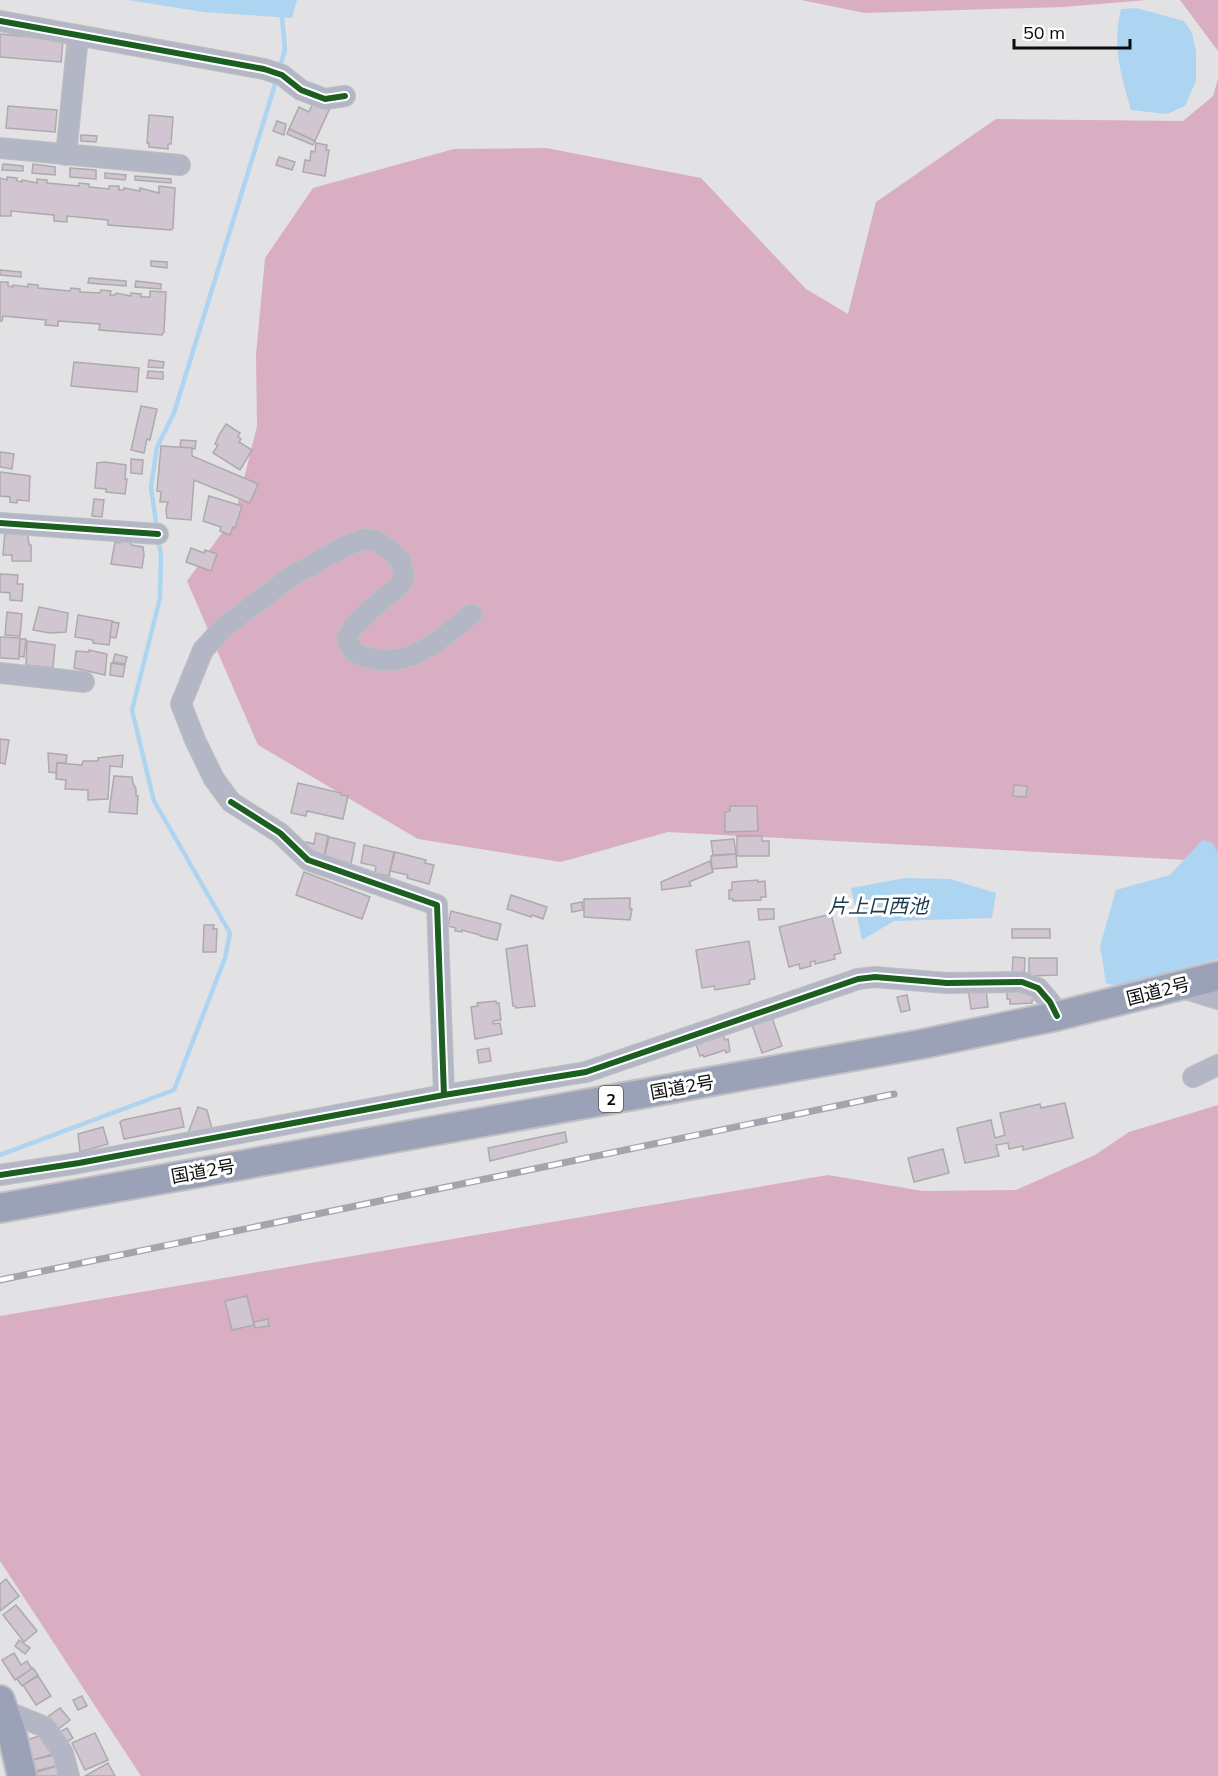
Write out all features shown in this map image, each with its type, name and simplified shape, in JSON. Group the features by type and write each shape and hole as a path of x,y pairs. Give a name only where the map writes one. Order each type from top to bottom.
{"highway":[{"name":"国道2号","path":"0,1208 843,1059 1057,1016 1218,976"},
{"path":"2,1705 22,1776"}],"street":[{"path":"0,21 264,69 282,75 302,90 326,99 345,96"},
{"path":"66,155 78,36"},
{"path":"0,148 180,165"},
{"path":"0,523 158,534"},
{"path":"444,1095 437,904 308,860 280,833 231,802 214,779 181,704 203,650 224,627 292,576 344,547 364,539 377,541 390,550 401,562 404,577 400,585 353,627 347,638 350,647 357,655 374,660 396,662 406,659 430,646 472,614"},
{"path":"0,674 84,682"},
{"path":"0,1175 91,1161 444,1095 586,1072 717,1029 751,1014 843,983 875,976 947,982 1022,982 1038,988 1050,1002 1057,1016"},
{"path":"1179,987 1218,999"},
{"path":"1193,1077 1218,1065"},
{"path":"2,1705 45,1727 63,1753 69,1776"}],"shaded area":[{"path":"801,0 1148,0 1063,7 865,13"},
{"path":"1180,0 1218,0 1218,51"},
{"path":"1218,79 1218,873 1206,861 668,832 561,862 418,839 258,745 187,581 235,515 257,426 256,355 265,258 313,188 454,149 546,148 701,178 806,289 848,314 876,202 996,119 1183,121 1213,96"},
{"path":"1218,1105 1218,1776 141,1776 0,1561 0,1316 828,1175 923,1191 1016,1190 1095,1155 1129,1132"}],"water":[{"path":"128,0 297,0 292,18 203,12"},
{"path":"1136,8 1184,21 1192,33 1196,51 1196,81 1185,106 1167,114 1131,110 1121,72 1117,35 1121,9"},
{"path":"1202,840 1213,843 1218,853 1218,959 1117,986 1106,983 1100,946 1116,890 1170,875"},
{"name":"片上口西池","path":"905,878 950,879 996,893 992,918 894,921 862,940 851,888"}],"building":[{"path":"0,34 63,40 61,62 0,57"},
{"path":"314,101 330,108 315,141 289,129 299,107 309,112"},
{"path":"8,106 57,110 55,132 6,128"},
{"path":"149,115 173,117 171,144 168,144 168,149 149,147 147,143"},
{"path":"277,121 286,124 284,135 273,131"},
{"path":"289,129 315,141 313,145 287,134"},
{"path":"81,135 97,136 96,142 81,141"},
{"path":"316,143 327,145 326,150 329,150 325,176 303,172 305,160 310,161 311,151 315,152"},
{"path":"279,157 295,162 292,170 276,165"},
{"path":"3,164 23,166 23,171 2,170"},
{"path":"33,164 55,167 55,175 32,173"},
{"path":"70,168 96,170 96,179 70,177"},
{"path":"105,173 126,175 125,180 105,178"},
{"path":"135,176 171,179 171,183 135,180"},
{"path":"7,177 17,178 17,181 22,182 22,180 37,183 37,179 47,180 47,183 79,186 79,183 89,184 89,187 109,189 109,186 119,186 119,190 124,190 124,188 140,191 140,188 159,193 159,186 175,188 173,228 171,230 108,225 108,220 67,216 67,222 54,221 54,215 11,211 11,216 0,216 0,178 7,180"},
{"path":"151,261 167,262 167,268 151,266"},
{"path":"0,270 21,272 21,277 0,275"},
{"path":"89,278 126,281 126,286 88,283"},
{"path":"136,281 161,284 161,289 135,287"},
{"path":"0,282 8,282 8,286 13,287 13,285 28,287 28,284 38,285 38,288 70,291 71,288 80,289 80,292 111,291 110,295 116,293 131,296 131,293 141,294 141,297 150,297 150,291 166,292 164,332 162,335 99,330 100,324 58,321 58,326 45,325 46,320 3,316 0,321"},
{"path":"149,360 164,362 163,368 148,367"},
{"path":"74,362 139,368 137,392 71,386"},
{"path":"148,371 163,372 163,379 147,378"},
{"path":"141,406 157,409 150,440 147,439 144,453 131,450"},
{"path":"226,424 240,433 239,442 252,450 240,470 213,453 218,445 215,444 219,435"},
{"path":"181,440 196,441 195,449 180,447"},
{"path":"161,446 192,448 192,456 258,484 250,503 194,480 191,520 167,518 168,502 160,502 161,492 157,491"},
{"path":"0,452 14,454 12,469 0,467"},
{"path":"131,459 143,460 142,474 131,473"},
{"path":"97,463 126,465 125,494 95,488"},
{"path":"0,472 30,476 29,501 10,502 10,497 0,496"},
{"path":"209,496 242,506 235,528 233,527 230,535 220,531 221,527 203,521"},
{"path":"94,499 104,500 102,517 92,516"},
{"path":"5,531 27,531 31,545 31,561 12,561 12,555 3,555"},
{"path":"121,540 131,540 131,545 143,547 142,568 111,564 115,542 120,543"},
{"path":"191,548 204,553 205,550 217,554 211,571 186,562"},
{"path":"0,574 18,575 17,584 23,584 22,601 10,600 10,593 0,592"},
{"path":"39,607 68,613 66,632 50,633 33,630"},
{"path":"7,612 22,614 20,636 5,635"},
{"path":"78,615 113,621 109,645 75,637"},
{"path":"112,622 119,623 116,638 110,637"},
{"path":"0,637 20,638 19,659 0,658"},
{"path":"20,639 26,639 24,657 19,656"},
{"path":"27,641 55,645 53,668 26,665"},
{"path":"89,650 107,654 105,675 74,668 76,651 89,652"},
{"path":"115,654 127,657 125,664 113,662"},
{"path":"111,663 125,665 123,677 110,675"},
{"path":"0,739 9,740 5,764 0,763"},
{"path":"48,753 67,755 66,763 57,763 56,773 49,772"},
{"path":"123,755 122,767 110,766 108,799 88,800 88,790 65,789 66,780 56,779 57,763 82,765 83,761 98,761 98,758"},
{"path":"114,776 132,777 136,796 138,796 137,814 109,812"},
{"path":"298,783 348,796 343,819 307,811 306,816 291,813"},
{"path":"1014,785 1027,786 1026,797 1013,796"},
{"path":"730,806 757,806 758,831 725,832 725,812 730,811"},
{"path":"316,833 328,836 324,858 304,854 306,842 314,844"},
{"path":"737,836 762,836 762,841 769,841 769,856 737,856"},
{"path":"329,837 355,843 351,864 324,858"},
{"path":"734,839 736,854 713,855 711,841"},
{"path":"364,845 394,852 389,876 375,873 376,866 361,863"},
{"path":"395,852 426,860 425,863 434,865 429,884 407,878 408,875 390,871"},
{"path":"736,854 737,867 712,869 711,856"},
{"path":"710,861 713,872 689,882 691,886 662,890 661,882"},
{"path":"304,872 370,897 362,919 296,895"},
{"path":"758,880 758,882 765,881 766,897 761,897 761,900 733,901 729,899 732,882"},
{"path":"511,895 547,907 543,919 507,909"},
{"path":"630,898 630,909 632,909 630,920 584,917 584,899"},
{"path":"582,902 583,910 572,912 571,904"},
{"path":"758,909 774,909 774,919 759,920"},
{"path":"451,911 501,924 497,940 462,930 462,932 455,931 456,928 448,926"},
{"path":"831,914 841,953 834,955 835,959 815,964 815,961 810,962 811,966 800,969 799,964 789,967 779,927"},
{"path":"204,925 214,925 213,929 217,929 216,952 203,952"},
{"path":"1012,929 1050,929 1050,938 1012,938"},
{"path":"749,941 755,979 749,980 750,984 715,990 714,986 702,988 696,950"},
{"path":"527,945 535,1006 516,1008 513,1006 506,949"},
{"path":"1013,957 1025,958 1024,978 1012,977"},
{"path":"1029,958 1057,958 1057,975 1029,976"},
{"path":"968,988 986,990 988,1007 971,1009"},
{"path":"1007,989 1035,992 1035,1000 1032,1000 1032,1003 1010,1004 1010,999 1007,999"},
{"path":"907,995 910,1010 901,1012 897,997"},
{"path":"496,1001 499,1003 501,1020 493,1021 493,1024 500,1023 502,1034 475,1039 471,1007 478,1006 477,1003"},
{"path":"770,1012 782,1046 762,1053 750,1019"},
{"path":"722,1032 725,1040 728,1039 730,1051 726,1053 725,1050 704,1057 700,1056 695,1042"},
{"path":"489,1048 491,1061 479,1063 477,1050"},
{"path":"1065,1103 1073,1138 1023,1150 1023,1146 1009,1149 1008,1143 996,1145 999,1156 965,1163 957,1128 991,1120 995,1138 1005,1135 1000,1113 1040,1104 1041,1108"},
{"path":"198,1107 207,1110 212,1129 188,1133"},
{"path":"180,1108 184,1127 124,1139 120,1122 123,1120"},
{"path":"103,1127 108,1144 80,1152 78,1134"},
{"path":"565,1132 567,1142 490,1161 488,1148"},
{"path":"943,1149 949,1173 914,1182 908,1158"},
{"path":"247,1296 254,1325 232,1330 225,1301"},
{"path":"268,1319 269,1326 255,1328 254,1322"},
{"path":"6,1579 19,1596 0,1611 0,1584"},
{"path":"16,1605 37,1631 24,1642 3,1615"},
{"path":"19,1640 30,1648 25,1654 15,1646"},
{"path":"14,1653 21,1665 27,1661 32,1669 15,1680 2,1660"},
{"path":"33,1668 38,1675 22,1686 17,1679"},
{"path":"38,1676 51,1696 36,1705 23,1685"},
{"path":"82,1696 87,1706 78,1710 73,1700"},
{"path":"60,1708 70,1720 56,1731 46,1718"},
{"path":"67,1728 73,1738 65,1743 58,1733"},
{"path":"95,1733 108,1760 85,1770 72,1743"},
{"path":"42,1735 45,1745 50,1744 53,1754 33,1760 27,1740"},
{"path":"54,1755 56,1766 36,1771 33,1760"},
{"path":"108,1763 115,1776 85,1776"},
{"path":"57,1766 60,1776 38,1776 37,1772"}],"waterway":[{"path":"279,70 285,50 282,17"},
{"path":"157,529 151,487 157,447 174,413 277,78"},
{"path":"0,1155 174,1090 225,958 230,933 154,801 132,710 160,598 161,556 158,538"}],"railway":[{"path":"0,1280 894,1094"}],"cycle path":[{"path":"0,21 264,69 282,75 301,90 325,99 345,96"},
{"path":"0,523 158,534"},
{"path":"231,802 280,833 308,860 437,905 444,1095"},
{"path":"0,1175 79,1163 444,1095 586,1072 858,979 875,977 947,983 1022,982 1038,988 1050,1002 1057,1016"}]}
